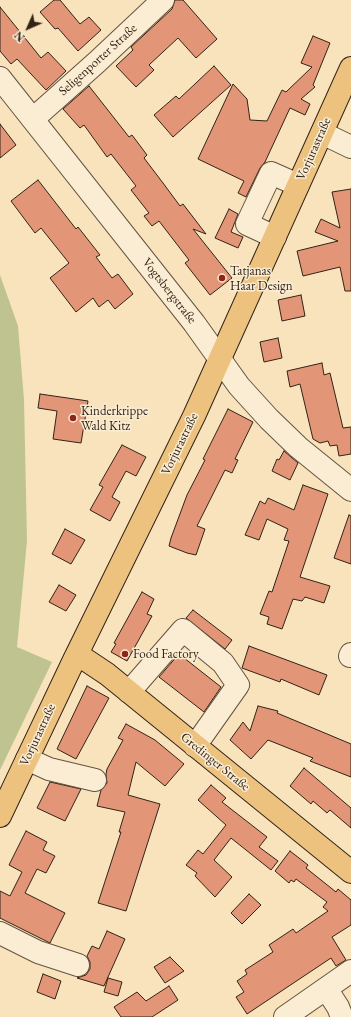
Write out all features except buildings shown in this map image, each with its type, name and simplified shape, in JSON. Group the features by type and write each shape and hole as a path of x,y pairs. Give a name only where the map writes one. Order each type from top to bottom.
{"main road":[{"name":"Vorjurastraße","path":"0,816 190,423 351,68"},
{"name":"Gredinger Straße","path":"77,654 99,668 351,872"}],"street":[{"name":"Seligenporter Straße","path":"32,119 97,62 163,0"},
{"name":"Vogtsbergstraße","path":"0,78 194,323 240,386 270,420 298,447 351,490"},
{"path":"322,133 351,147"},
{"path":"275,237 247,224 271,174 298,185"},
{"path":"129,692 183,630 223,663 238,685 195,746"},
{"path":"27,759 49,769 95,780"},
{"path":"0,933 38,952 78,965"},
{"path":"285,1017 327,990 351,971"},
{"path":"327,990 338,1007 342,1017"}],"green space":[{"path":"0,275 18,326 24,400 27,541 17,647 52,662 0,770"}],"place":[{"name":"Tatjanas Haar Design","path":"222,278"},
{"name":"Kinderkrippe Wald Kitz","path":"73,418"},
{"name":"Food Factory","path":"125,654"}]}
